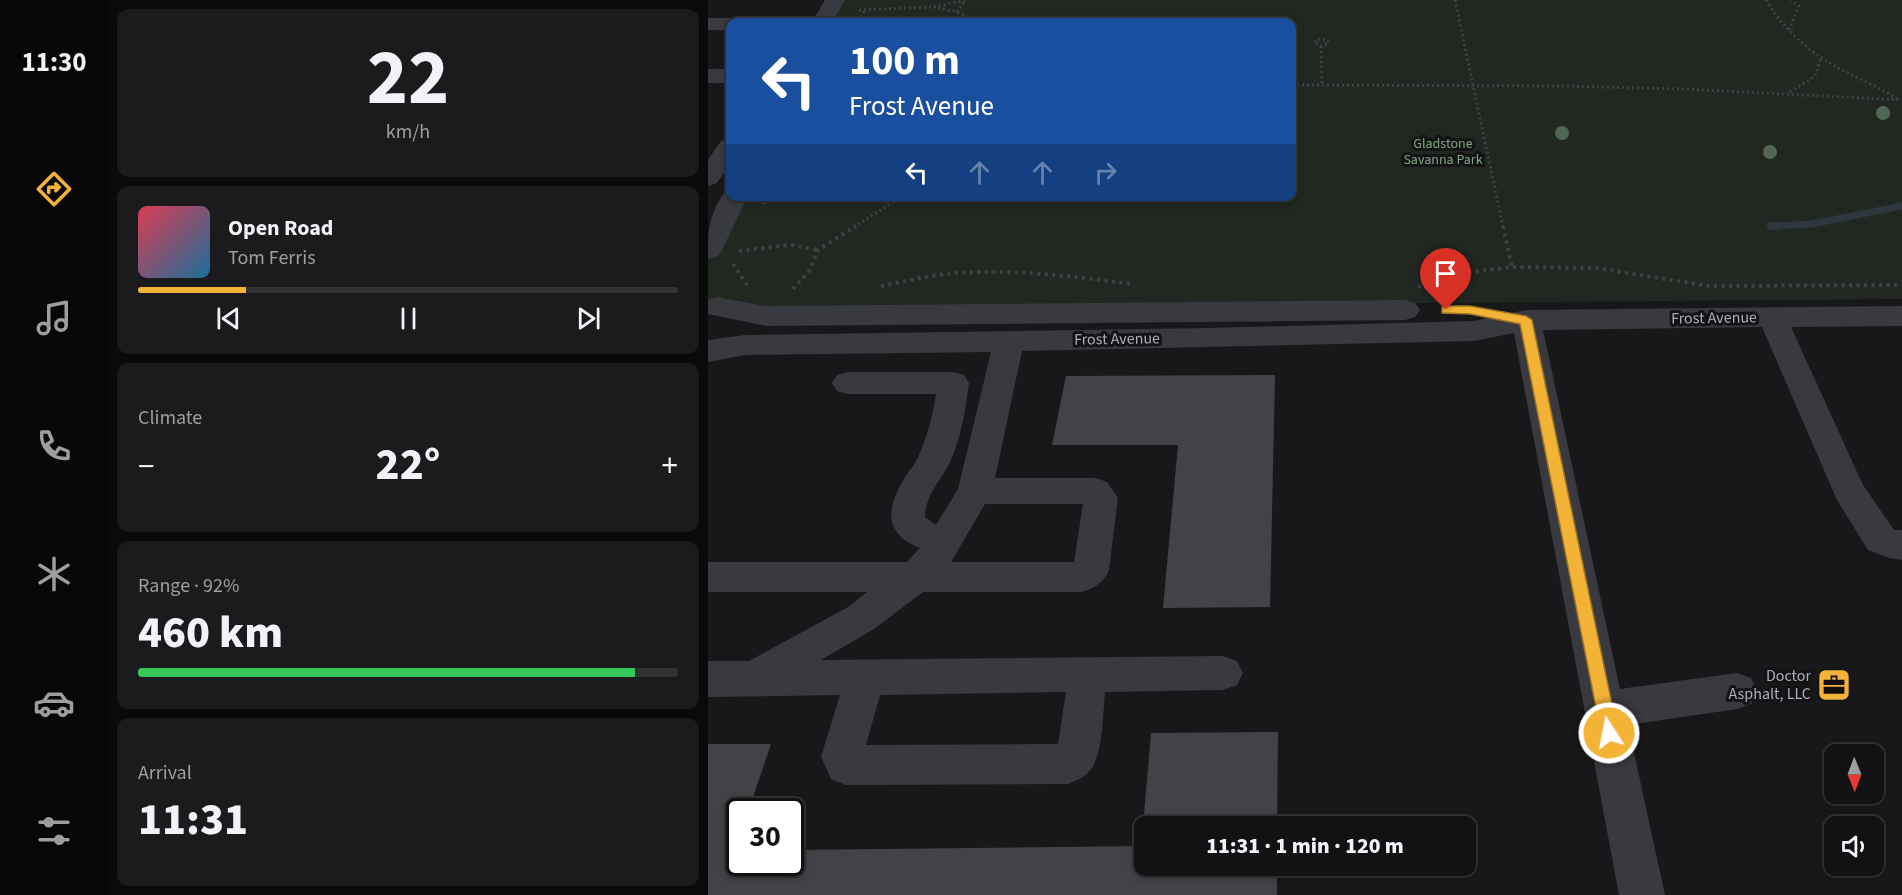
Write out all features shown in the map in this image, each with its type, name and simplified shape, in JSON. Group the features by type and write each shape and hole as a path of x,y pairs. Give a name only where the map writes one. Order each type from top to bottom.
{"street":[{"path":"708,24 726,24"},
{"path":"708,76 726,76"},
{"path":"708,135 726,135"},
{"path":"708,178 726,152"},
{"path":"708,250 732,201"},
{"path":"708,343 719,322 713,302"},
{"name":"Frost Avenue","path":"713,302 766,316 1470,310 1526,320 1902,316"},
{"path":"1772,317 1849,491 1881,540 1889,544 1902,544"},
{"path":"1526,320 1642,895"},
{"name":"Frost Avenue","path":"708,351 745,345 1474,331 1526,320"},
{"path":"752,678 861,618 917,576 945,542 975,491 1009,341"},
{"path":"888,343 862,383 953,383 934,461 915,489 908,512 913,529 922,536 945,542"},
{"path":"708,577 1082,577 1091,570 1101,498 1095,491 975,491"},
{"path":"708,679 1224,673"},
{"path":"865,678 842,757 846,765 1068,764 1077,755 1088,675"},
{"path":"1605,710 1737,691"}],"path":[{"path":"827,14 934,7 965,0"},
{"path":"957,12 965,0"},
{"path":"1455,0 1512,267"},
{"path":"1766,0 1789,30 1821,58 1882,88 1900,100"},
{"path":"1789,30 1798,6 1791,0"},
{"path":"934,7 957,12 970,18"},
{"path":"861,18 865,10"},
{"path":"1321,46 1322,85"},
{"path":"1788,93 1812,80 1819,72 1821,58"},
{"path":"1296,85 1561,86 1788,93 1900,100"},
{"path":"786,296 810,270 818,250 894,201"},
{"path":"749,288 732,263 739,251 786,246 813,247 818,250"}],"green space":[{"name":"Gladstone Savanna Park","path":"842,0 1902,0 1902,299 708,309 708,253 736,201 1296,201 1296,18 832,18"}],"building":[{"path":"1275,375 1270,607 1163,608 1178,445 1052,445 1066,376"},
{"path":"1278,732 1277,816 1144,816 1151,733"},
{"path":"708,744 771,744 753,798 726,798 726,876 804,876 804,850 1134,846 1134,876 1277,876 1277,895 708,895"}],"waterway":[{"path":"1779,226 1771,226 1812,224 1902,206"}],"place":[{"name":"Doctor Asphalt, LLC","path":"1834,685"}],"route":[{"path":"1446,310 1470,310 1526,320 1609,733"}]}
